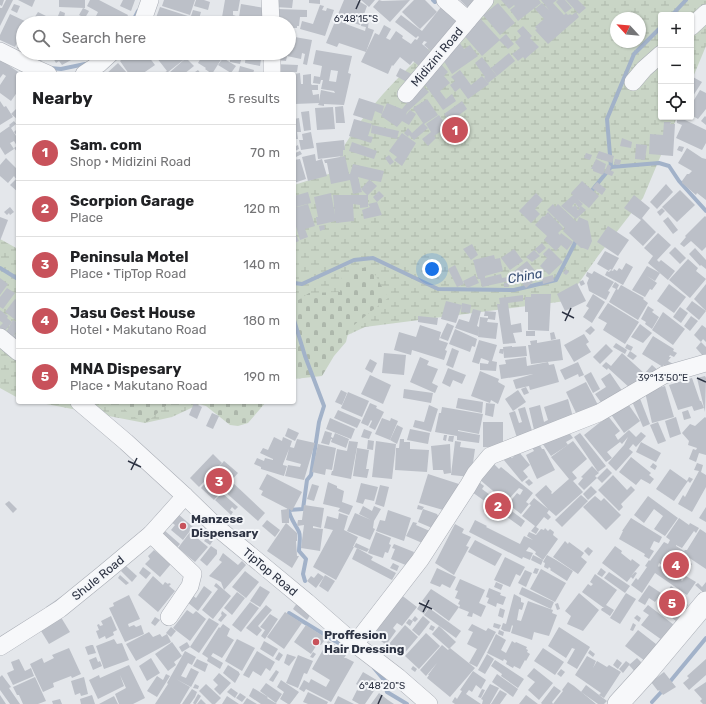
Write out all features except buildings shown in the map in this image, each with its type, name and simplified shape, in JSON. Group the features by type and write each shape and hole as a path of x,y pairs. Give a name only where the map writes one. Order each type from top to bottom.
{"street":[{"path":"144,16 150,0"},
{"path":"270,0 271,16"},
{"name":"Midizini Road","path":"445,0 468,20"},
{"name":"Midizini Road","path":"406,94 455,38 485,0"},
{"path":"694,24 706,13"},
{"path":"0,51 16,59"},
{"path":"633,82 644,69 658,57"},
{"path":"18,60 44,72"},
{"path":"87,72 103,60"},
{"path":"272,60 272,72"},
{"path":"0,337 16,350"},
{"path":"355,644 420,560 475,474 490,456 599,413 664,375 706,363"},
{"name":"TipTop Road","path":"81,404 126,442 220,530 355,644 430,704"},
{"name":"Shule Road","path":"0,648 60,609 103,574 151,534 185,496"},
{"path":"151,534 193,574 190,586 170,617"},
{"path":"618,704 706,603"}],"green space":[{"path":"481,0 706,0 706,46 694,75 694,12 658,12 658,120 676,120 643,198 598,256 566,301 365,327 296,359 296,184 335,172 346,143 360,123 391,85"},
{"path":"0,239 16,248 16,397 0,388"},
{"path":"369,267 376,276 388,298 349,329 346,342 334,356 322,376 296,379 296,302 309,293 340,292 342,277 355,269"},
{"path":"46,404 200,404 172,417 145,423"},
{"path":"121,404 171,404 167,405 147,422 131,415"},
{"path":"199,404 264,404 248,423 238,426 230,425 206,406"}],"waterway":[{"name":"China","path":"675,12 686,0"},
{"path":"136,16 138,11"},
{"name":"China","path":"589,194 611,167 607,119 634,54 658,30"},
{"path":"50,68 61,69 85,64"},
{"path":"611,167 659,163 669,166 679,181 706,211"},
{"name":"China","path":"296,283 302,284 354,260 373,258 438,289 514,290 556,280 577,239"},
{"name":"China","path":"0,268 16,278"},
{"path":"296,327 305,356 324,406 319,422 311,475 307,480 303,509 289,510 300,534 299,551 306,559 303,574 305,581"},
{"path":"289,613 348,648"},
{"path":"668,684 706,638"},
{"path":"374,668 384,680 387,692 407,704"},
{"path":"652,702 664,689"}],"place":[{"name":"Sam. com","path":"455,130"},
{"name":"Peninsula Motel","path":"219,481"},
{"name":"Scorpion Garage","path":"498,506"},
{"name":"Manzese Dispensary","path":"183,526"},
{"name":"Jasu Gest House","path":"676,565"},
{"name":"MNA Dispesary","path":"672,603"},
{"name":"Proffesion Hair Dressing","path":"316,642"}]}
